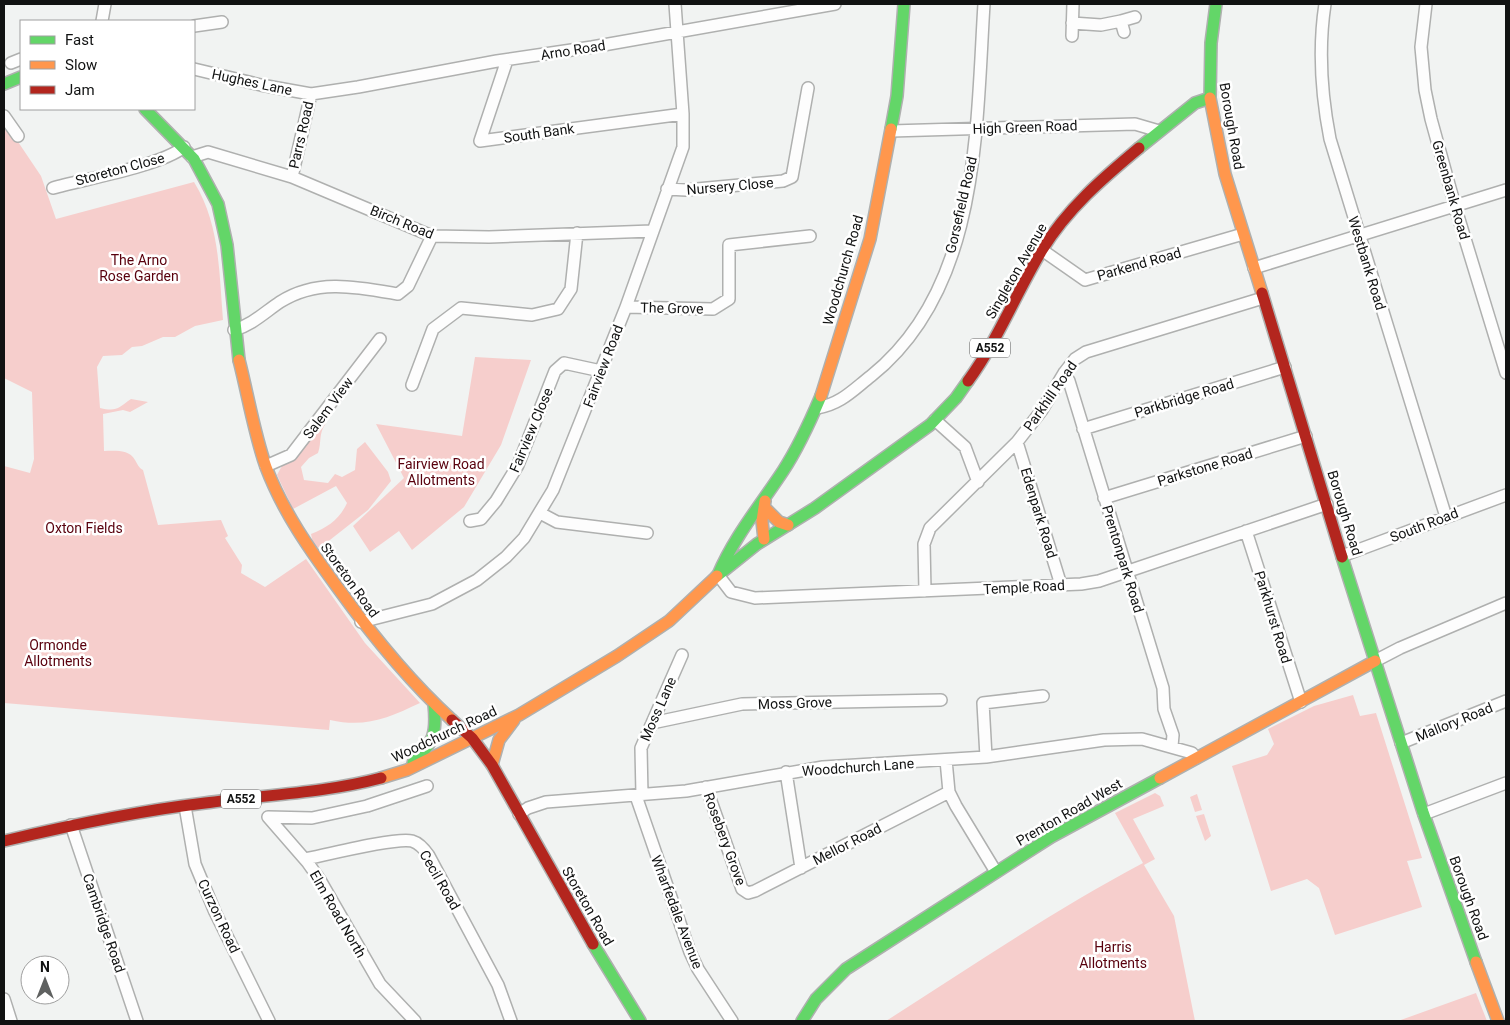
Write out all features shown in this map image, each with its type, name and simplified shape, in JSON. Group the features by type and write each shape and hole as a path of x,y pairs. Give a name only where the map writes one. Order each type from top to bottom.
{"main road":[{"name":"Woodchurch Road","path":"718,575 727,552 765,504 817,408 865,257 897,96 904,4"},
{"name":"Borough Road","path":"1216,4 1210,43 1210,98 1225,174 1401,743 1424,814 1498,1021"},
{"path":"4,84 20,76"},
{"name":"Singleton Avenue","path":"761,542 891,455 935,420 956,398 984,359 1042,250 1070,211 1103,178 1159,131 1195,103 1210,98"},
{"name":"Storeton Road","path":"146,110 192,156 214,193 223,223 238,355 266,466 283,505 303,540 361,622 434,704 472,738 492,765 602,960 640,1021"},
{"path":"765,504 779,522 788,525"},
{"path":"761,542 765,504"},
{"path":"748,524 761,542"},
{"name":"Woodchurch Road","path":"4,841 71,826 184,806 355,784 407,770 519,715 655,631 676,615 718,575 761,542"},
{"name":"Prenton Road West","path":"802,1021 816,999 846,969 1051,837 1375,661"},
{"path":"407,770 432,743 437,730 434,704"},
{"path":"492,765 494,751 501,734 519,715"}],"street":[{"path":"102,20 105,4"},
{"name":"Fairview Road","path":"361,622 432,604 477,580 512,551 524,538 540,513 570,451 626,307 682,147 683,114 675,4"},
{"name":"Arno Road","path":"311,94 835,4"},
{"name":"Gorsefield Road","path":"817,408 834,405 884,366 919,324 940,288 958,232 972,170 984,4"},
{"path":"1072,36 1073,4"},
{"name":"Westbank Road","path":"1325,4 1320,40 1324,112 1330,139 1358,236 1446,517"},
{"name":"Greenbank Road","path":"1426,4 1421,47 1425,90 1454,206 1506,373"},
{"path":"1072,24 1122,27 1135,17"},
{"path":"195,26 222,22"},
{"name":"South Bank","path":"507,60 480,141 683,114"},
{"name":"Hughes Lane","path":"195,69 261,85 311,94"},
{"name":"Nursery Close","path":"667,189 686,190 784,181 792,177 808,88"},
{"name":"Parrs Road","path":"292,177 311,94"},
{"path":"4,116 18,136"},
{"name":"High Green Road","path":"891,131 1135,124 1159,131"},
{"name":"Storeton Close","path":"53,188 66,179 156,160 172,155 184,147"},
{"name":"Birch Road","path":"192,156 208,152 292,177 432,236 489,237 652,231"},
{"path":"1254,268 1506,190"},
{"path":"412,385 433,329 461,308 532,315 558,309 571,289 577,233"},
{"name":"Parkend Road","path":"1042,250 1085,280 1243,234"},
{"path":"234,330 254,321 282,301 309,289 337,285 398,294 408,286 432,236"},
{"name":"The Grove","path":"626,307 713,309 728,300 729,245 810,236"},
{"name":"Parkhill Road","path":"925,591 924,544 930,528 1017,442 1042,410 1064,373 1075,359 1086,352 1264,298"},
{"name":"Salem View","path":"266,466 291,455 380,339"},
{"name":"Fairview Close","path":"470,521 481,519 496,501 518,465 555,371 564,363 601,371"},
{"name":"Parkbridge Road","path":"1083,429 1285,367"},
{"name":"Prentonpark Road","path":"1064,373 1069,382 1162,688 1164,709 1173,735 1172,746"},
{"path":"935,420 965,447 978,482"},
{"name":"Parkstone Road","path":"1104,498 1306,436"},
{"name":"Edenpark Road","path":"1017,442 1061,585"},
{"name":"South Road","path":"1342,556 1506,494"},
{"name":"Temple Road","path":"718,575 732,592 755,598 1061,585 1100,580 1127,572 1327,504"},
{"path":"540,513 557,522 648,533"},
{"name":"Parkhurst Road","path":"1246,531 1301,702"},
{"path":"1375,661 1400,648 1506,603"},
{"name":"Moss Lane","path":"639,796 641,748 682,654"},
{"path":"986,757 983,704 1043,696"},
{"name":"Moss Grove","path":"652,723 742,704 941,700"},
{"name":"Mallory Road","path":"1401,743 1506,701"},
{"name":"Woodchurch Lane","path":"519,814 546,802 639,796 706,787 823,767 986,757 1129,738 1172,746 1192,753 1196,758"},
{"path":"946,760 949,792 973,837 996,872"},
{"path":"786,772 801,868"},
{"path":"1424,814 1506,785"},
{"name":"Elm Road North","path":"415,1021 380,984 320,880 305,859 268,817 312,818 367,806 427,786"},
{"name":"Rosebery Grove","path":"706,787 744,892"},
{"name":"Mellor Road","path":"744,892 755,891 949,792"},
{"name":"Wharfedale Avenue","path":"639,796 690,952 698,969 732,1021"},
{"name":"Curzon Road","path":"184,806 194,864 215,912 269,1021"},
{"name":"Cambridge Road","path":"71,826 137,1021"},
{"name":"Cecil Road","path":"305,859 392,842 412,841 420,846 429,856 498,984 511,1021"},
{"path":"4,1000 11,1021"}],"green space":[{"path":"4,121 41,176 56,219 194,182 203,198 214,231 223,320 195,326 175,337 163,337 142,346 132,347 122,355 103,356 97,367 100,408 110,410 117,408 131,399 148,402 130,412 123,410 103,414 104,451 125,452 132,456 143,470 158,525 221,520 228,536 225,538 242,565 241,573 265,587 306,559 365,643 420,703 387,717 366,722 355,723 330,720 329,730 4,703 4,466 30,473 34,459 32,392 4,378"},
{"name":"Fairview Road Allotments","path":"475,357 531,360 501,445 464,507 412,550 399,531 370,552 353,526 404,478 376,424 462,436"},
{"path":"326,423 322,431 318,453 309,458 301,467 304,480 328,483 335,474 342,477 355,470 357,449 365,442 388,472 391,481 368,510 321,547 314,548 311,534 323,529 332,522 347,503 336,486 293,509 277,475 291,451 303,436 318,425"},
{"path":"1353,695 1360,716 1376,713 1422,858 1407,861 1422,907 1335,935 1319,888 1307,879 1271,891 1232,766 1267,755 1274,744 1268,729 1314,706"},
{"name":"Harris Allotments","path":"1155,793 1160,796 1164,806 1133,819 1155,859 1144,865 1174,916 1195,1021 886,1021 1045,919 1143,863 1115,813"},
{"path":"1197,794 1202,810 1195,812 1190,797"},
{"path":"1204,814 1211,836 1205,841 1196,816"},
{"path":"1476,993 1487,1021 1398,1021"}],"traffic: fast":[{"path":"891,129 897,96 904,4"},
{"path":"1139,148 1195,103 1210,98 1211,43 1216,4"},
{"path":"4,84 20,77"},
{"path":"146,110 194,159 218,204 227,245 239,360"},
{"path":"717,576 757,544 815,508 930,425 956,398 968,381"},
{"path":"718,575 740,535 794,453 821,396"},
{"path":"1342,557 1423,812 1476,962"},
{"path":"413,763 430,743 435,723 434,704"},
{"path":"802,1021 816,999 846,969 1051,837 1160,778"},
{"path":"593,944 640,1021"}],"traffic: slow":[{"path":"1210,98 1225,174 1262,293"},
{"path":"821,396 870,239 891,129"},
{"path":"239,360 262,454 280,500 317,559 351,606 421,690 452,720"},
{"path":"764,539 762,521 765,501"},
{"path":"764,507 779,522 788,525"},
{"path":"381,778 407,770 519,715 617,656 669,621 717,576"},
{"path":"1160,778 1375,661"},
{"path":"492,765 499,740 514,720"},
{"path":"1476,962 1498,1021"}],"traffic: jam":[{"path":"968,381 989,349 1033,266 1052,235 1086,195 1139,148"},
{"path":"1262,293 1342,557"},
{"path":"452,720 472,738 492,765 593,944"},
{"path":"4,841 129,814 338,787 381,778"}],"park label":[{"name":"The Arno Rose Garden","path":"139,268"},
{"name":"Oxton Fields","path":"84,528"},
{"name":"Ormonde Allotments","path":"58,654"}]}
